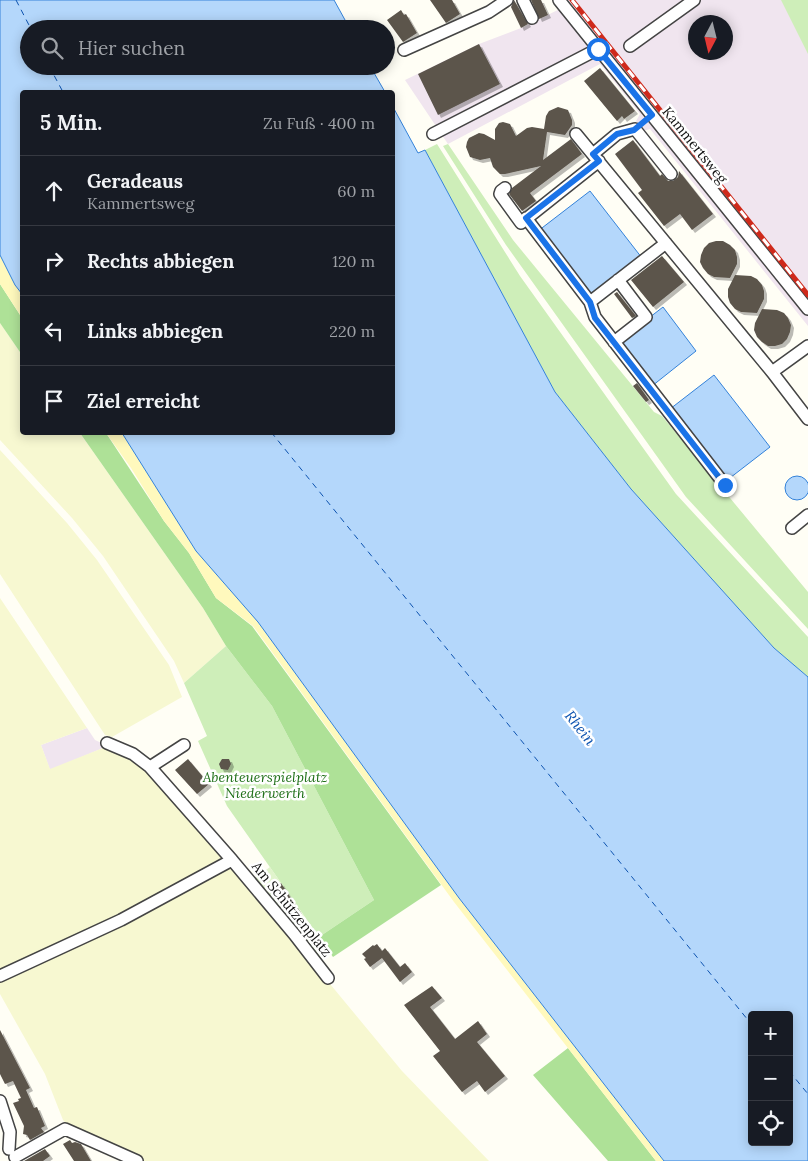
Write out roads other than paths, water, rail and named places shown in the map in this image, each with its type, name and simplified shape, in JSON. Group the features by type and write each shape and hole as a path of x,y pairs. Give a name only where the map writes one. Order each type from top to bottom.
{"street":[{"path":"404,50 488,12 507,0"},
{"path":"524,0 532,18"},
{"name":"Kammertsweg","path":"559,0 808,309"},
{"path":"630,46 694,0"},
{"path":"433,134 598,49"},
{"path":"505,188 500,194 521,223 596,158 617,134 634,130 652,115"},
{"path":"634,130 671,174"},
{"path":"576,134 772,372 808,419"},
{"path":"526,218 590,302 595,318 725,485"},
{"path":"590,302 666,243"},
{"path":"614,342 646,317 618,280"},
{"path":"772,372 808,346"},
{"path":"792,528 808,515"},
{"name":"Am Schützenplatz","path":"107,743 133,754 150,767 232,860 328,978"},
{"path":"150,767 184,746"},
{"path":"0,976 121,920 232,860"},
{"path":"0,1101 10,1132 10,1154 65,1129 137,1161"}],"water":[{"path":"0,0 334,0 345,20 20,20 20,75 375,75 384,90 20,90 20,291 0,255"},
{"name":"Rhein","path":"395,111 418,153 425,150 555,392 631,489 774,648 808,677 808,1161 664,1161 459,898 258,622 196,551 123,435 395,435"},
{"path":"590,191 642,258 590,298 538,231"},
{"path":"663,307 696,351 652,386 618,342"},
{"path":"714,375 770,447 726,481 670,409"},
{"path":"797,476 802,477 808,483 808,493 802,499 797,500 792,499 786,493 785,488 786,483 792,477"}],"railway":[{"path":"572,0 808,295"}],"park label":[{"name":"Abenteuerspielplatz Niederwerth","path":"265,786"}]}
